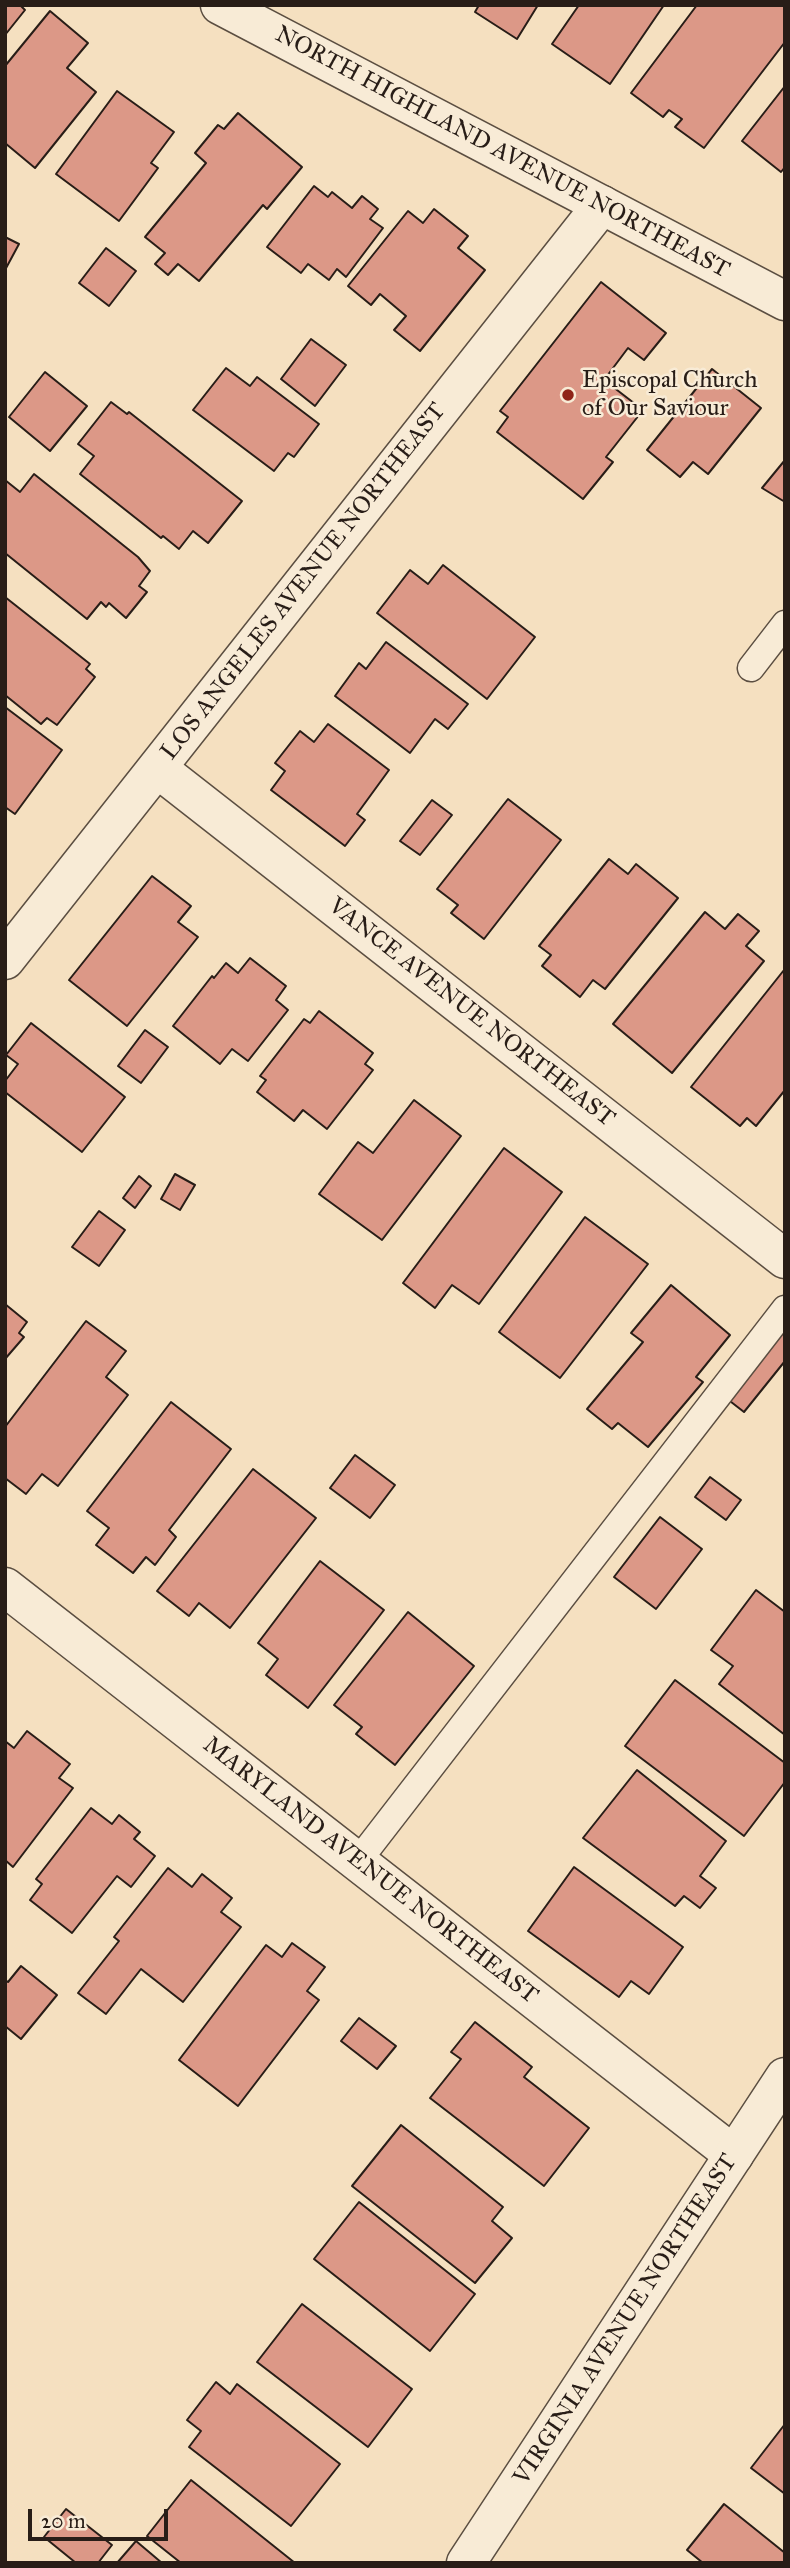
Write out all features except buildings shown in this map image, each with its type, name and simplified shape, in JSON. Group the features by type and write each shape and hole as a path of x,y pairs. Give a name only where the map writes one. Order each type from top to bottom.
{"street":[{"name":"NORTH HIGHLAND AVENUE NORTHEAST","path":"220,5 785,301"},
{"name":"LOS ANGELES AVENUE NORTHEAST","path":"5,960 602,205"},
{"name":"VANCE AVENUE NORTHEAST","path":"157,768 785,1259"},
{"name":"MARYLAND AVENUE NORTHEAST","path":"5,1587 734,2155"},
{"name":"VIRGINIA AVENUE NORTHEAST","path":"466,2563 785,2077"}],"lane":[{"path":"751,668 785,624"},
{"path":"358,1861 785,1309"}],"place":[{"name":"Episcopal Church of Our Saviour","path":"568,395"}]}
